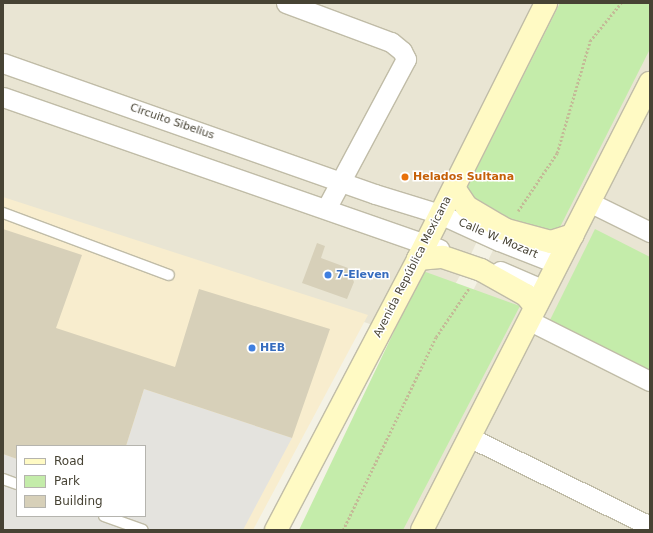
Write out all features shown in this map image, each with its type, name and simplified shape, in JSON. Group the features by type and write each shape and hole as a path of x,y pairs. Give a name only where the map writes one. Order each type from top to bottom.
{"main road":[{"name":"Avenida República Mexicana","path":"276,530 454,188 546,3"},
{"path":"422,530 650,84"},
{"path":"454,188 467,207 506,230 551,242 573,234"},
{"path":"421,251 481,270 526,295 536,306"}],"street":[{"path":"286,3 391,42 402,51 406,59 326,209"},
{"name":"Circuito Sibelius","path":"3,63 440,214"},
{"path":"3,97 326,209 421,251"},
{"path":"591,202 650,232"},
{"name":"Calle W. Mozart","path":"440,214 499,241 558,264"},
{"path":"536,306 650,381"},
{"path":"469,437 650,526"}],"lane":[{"path":"3,213 169,275"},
{"path":"3,479 16,484"},
{"path":"107,517 142,530"}],"shaded area":[{"path":"3,3 587,3 467,263 423,342 3,200"},
{"path":"616,3 650,3 650,530 354,530"},
{"name":"HEB","path":"3,197 368,315 253,530 3,530"},
{"path":"144,389 292,438 243,530 3,530 3,454 16,459 16,517 146,517 146,445 126,445"}],"green space":[{"path":"560,3 650,3 650,49 554,239 459,204"},
{"path":"595,229 650,257 650,371 550,320"},
{"path":"423,271 520,306 403,530 299,530"}],"building":[{"name":"HEB","path":"3,229 82,255 56,328 175,367 199,289 330,329 292,438 144,389 126,445 16,445 16,459 3,454"},
{"name":"7-Eleven","path":"317,243 325,246 321,258 348,268 354,282 347,299 302,283"}],"place":[{"name":"Helados Sultana","path":"405,177"},
{"name":"7-Eleven","path":"328,275"},
{"name":"HEB","path":"252,348"}]}
